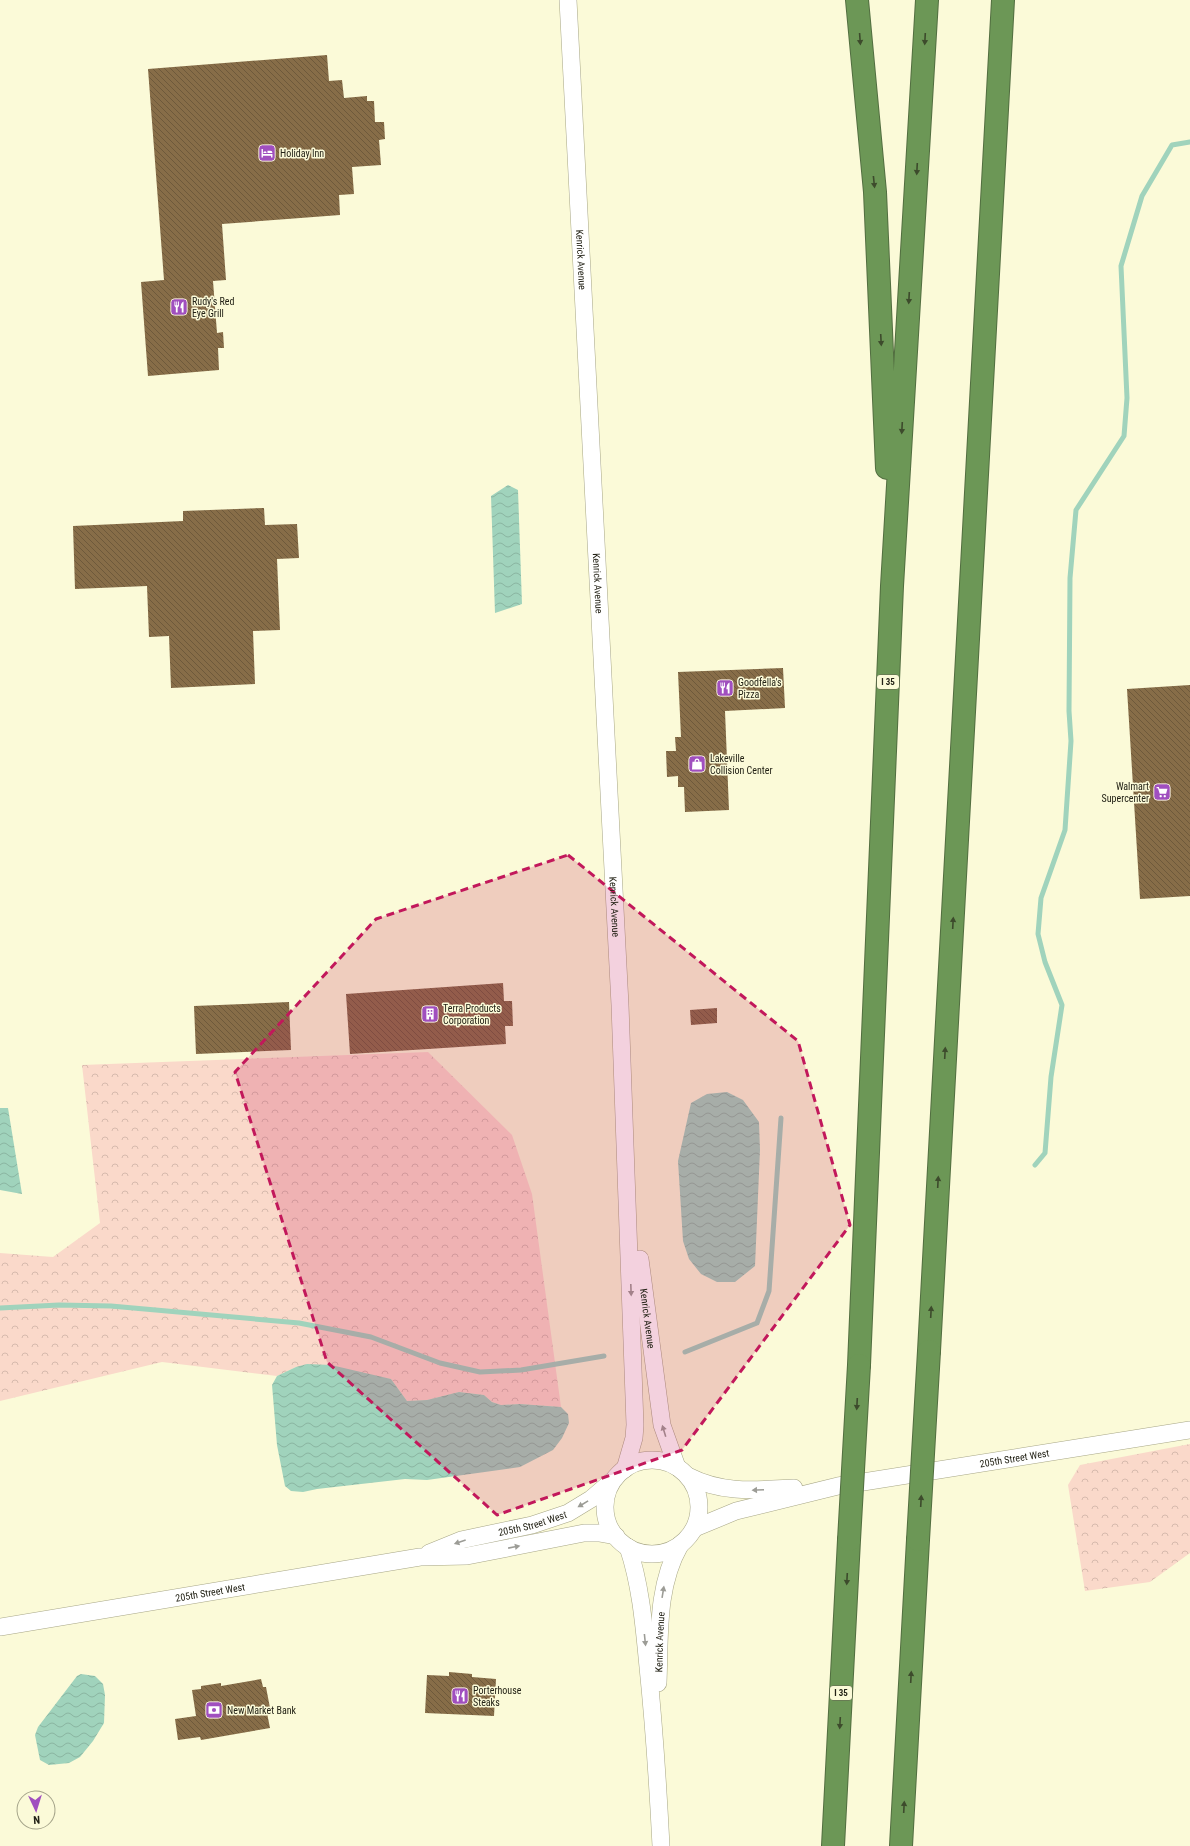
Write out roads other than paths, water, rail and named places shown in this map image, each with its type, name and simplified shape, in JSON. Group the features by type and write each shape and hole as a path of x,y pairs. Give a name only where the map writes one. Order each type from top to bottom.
{"highway":[{"path":"857,0 875,192 892,586"},
{"name":"I 35","path":"833,1846 859,1365 892,586 927,0"},
{"path":"902,1846 1002,0"}],"street":[{"name":"Kenrick Avenue","path":"568,0 619,973 627,1167 635,1426 634,1438 619,1474"},
{"name":"Kenrick Avenue","path":"627,1167 662,1425 683,1472"},
{"name":"205th Street West","path":"695,1528 736,1511 838,1486 1190,1430"},
{"path":"651,1460 665,1462 683,1472 696,1488 699,1501 699,1515 695,1528 687,1540 675,1548 661,1554 647,1554 632,1550 612,1531 607,1518 605,1505 608,1492 619,1474 637,1462 651,1460"},
{"name":"205th Street West","path":"683,1472 705,1483 736,1490 838,1486"},
{"name":"205th Street West","path":"420,1557 461,1540 532,1525 568,1513 591,1499 619,1474"},
{"name":"205th Street West","path":"0,1628 420,1557 467,1556 584,1533 599,1533 622,1542"},
{"name":"Kenrick Avenue","path":"622,1542 636,1575 642,1606 656,1743 661,1846"},
{"name":"Kenrick Avenue","path":"656,1743 662,1593 671,1563 680,1545"}],"water":[{"path":"508,485 518,490 522,604 495,613 491,496"},
{"path":"727,1092 743,1100 759,1122 760,1150 755,1266 735,1282 717,1282 701,1274 689,1259 683,1241 678,1161 691,1103 707,1094"},
{"path":"0,1108 8,1108 22,1194 0,1190"},
{"path":"307,1364 331,1365 391,1379 407,1401 427,1400 459,1392 484,1395 492,1402 501,1405 520,1404 561,1407 568,1414 569,1423 562,1438 553,1450 520,1467 427,1480 405,1479 317,1489 303,1492 291,1491 285,1486 277,1445 272,1385 277,1376 296,1367"},
{"path":"81,1674 95,1676 103,1684 105,1695 104,1723 93,1741 80,1757 69,1763 49,1765 40,1760 35,1735 38,1727 77,1676"}],"waterway":[{"path":"1035,1165 1045,1153 1051,1077 1062,1005 1045,962 1038,934 1041,898 1065,830 1071,741 1069,711 1070,578 1076,510 1124,436 1127,398 1121,266 1142,196 1172,145 1190,142"},
{"path":"685,1352 757,1323 769,1291 781,1118"},
{"path":"0,1308 59,1305 111,1306 299,1323 371,1337 440,1363 480,1372 521,1370 604,1356"}],"place":[{"name":"Holiday Inn","path":"267,153"},
{"name":"Rudy's Red Eye Grill","path":"179,307"},
{"name":"Goodfella's Pizza","path":"725,688"},
{"name":"Lakeville Collision Center","path":"697,764"},
{"name":"Walmart Supercenter","path":"1162,792"},
{"name":"Terra Products Corporation","path":"430,1014"},
{"name":"Porterhouse Steaks","path":"460,1696"},
{"name":"New Market Bank","path":"214,1710"}]}
